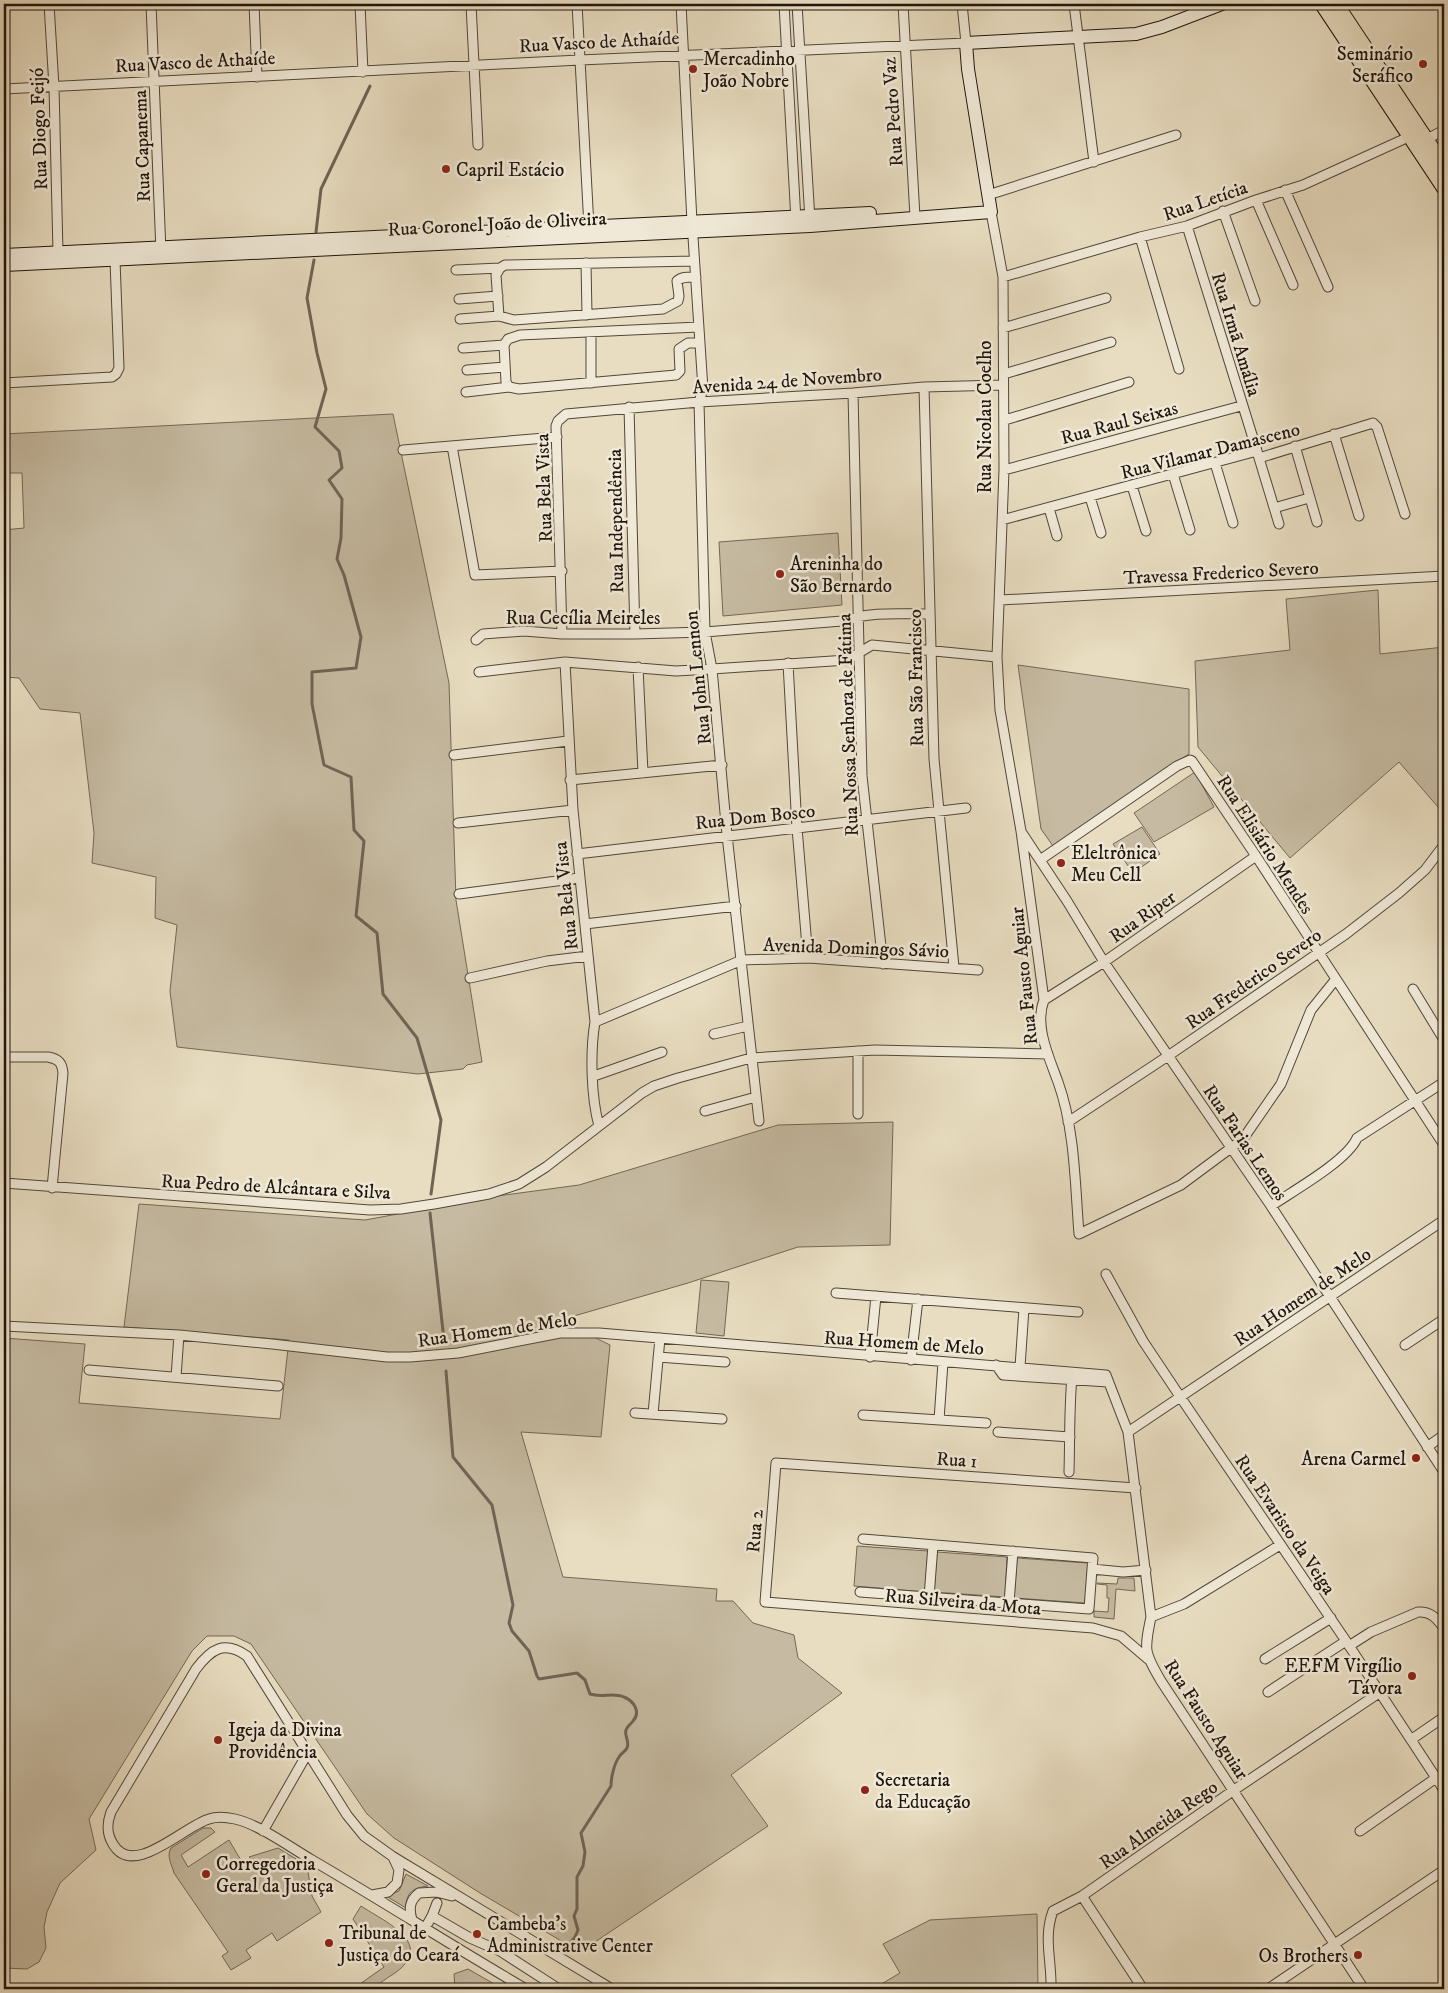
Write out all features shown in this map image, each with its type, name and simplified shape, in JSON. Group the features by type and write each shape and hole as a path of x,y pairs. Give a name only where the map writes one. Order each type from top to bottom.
{"main road":[{"path":"1322,4 1419,136 1444,166"},
{"path":"1336,4 1419,136 1444,188"}],"street":[{"name":"Rua Diogo Feijó","path":"49,4 54,87 58,252"},
{"name":"Rua Capanema","path":"151,4 161,252"},
{"path":"254,4 257,76"},
{"path":"360,4 363,72"},
{"path":"471,4 478,145"},
{"path":"576,4 589,227"},
{"name":"Rua John Lennon","path":"681,4 692,226 703,389 699,402 705,632 712,670 727,835 759,1121"},
{"path":"784,4 796,221"},
{"path":"797,4 810,221"},
{"name":"Rua Pedro Vaz","path":"902,4 915,214"},
{"name":"Rua Nicolau Coelho","path":"962,4 968,69 989,204 1003,277 1003,385 1005,420 997,657 1000,710 1021,831"},
{"path":"1074,4 1094,162"},
{"name":"Rua Vasco de Athaíde","path":"4,89 1136,34 1162,27 1222,4"},
{"name":"Rua Letícia","path":"1003,277 1140,237 1187,226 1256,200 1303,185 1419,136 1444,130"},
{"name":"Rua Coronel João de Oliveira","path":"4,255 58,252 161,252 810,221 915,214 989,204 1094,162 1176,135"},
{"path":"1285,190 1328,286"},
{"path":"1256,200 1293,286"},
{"path":"1223,212 1255,301"},
{"name":"Rua Coronel João de Oliveira","path":"4,265 115,260 161,252 589,227 692,226"},
{"name":"Rua Irmã Amália","path":"1187,226 1241,406 1279,524"},
{"path":"1140,237 1179,369"},
{"path":"4,383 112,377 116,374 119,368 115,260"},
{"path":"456,270 500,268 505,266 694,261"},
{"path":"586,264 587,314"},
{"path":"499,316 496,275 500,268"},
{"path":"460,319 499,316 514,320 663,309 678,301 677,282 679,279 682,277 696,277"},
{"path":"459,299 498,296"},
{"path":"1003,328 1106,298"},
{"path":"509,387 506,382 504,345 508,339 520,335 699,327"},
{"path":"591,332 591,383"},
{"path":"1004,374 1110,342"},
{"path":"466,392 509,387 519,389 676,375 680,371 679,349 688,343 700,343"},
{"path":"463,348 504,345"},
{"path":"467,370 505,367"},
{"path":"1005,420 1129,382"},
{"name":"Avenida 24 de Novembro","path":"574,412 924,387 1003,385"},
{"name":"Rua São Francisco","path":"924,387 934,759 954,967"},
{"name":"Rua Nossa Senhora de Fátima","path":"853,393 862,776 882,964"},
{"name":"Rua Raul Seixas","path":"1004,470 1241,406"},
{"name":"Rua Independência","path":"629,407 635,634"},
{"name":"Rua Bela Vista","path":"562,634 562,571 557,437 558,421 566,414 574,412"},
{"name":"Rua Vilamar Damasceno","path":"1002,520 1215,463 1295,446 1374,424 1377,427 1405,514"},
{"path":"1334,434 1359,516"},
{"path":"403,450 557,437"},
{"path":"452,446 475,575 562,571"},
{"path":"1295,446 1317,522"},
{"path":"1215,463 1233,523"},
{"path":"1173,474 1190,530"},
{"path":"1132,486 1146,531"},
{"path":"1090,497 1102,533"},
{"path":"1274,508 1309,498"},
{"path":"1049,508 1057,536"},
{"name":"Travessa Frederico Severo","path":"1000,600 1444,576"},
{"name":"Rua Cecília Meireles","path":"476,640 483,634 524,631 562,634 705,632 842,621 858,615 877,613 930,614"},
{"path":"480,672 565,662 676,671 712,670 847,660 860,654 872,645 997,657"},
{"name":"Rua Bela Vista","path":"565,662 570,780 595,1022 592,1040 594,1111 598,1126"},
{"path":"788,663 797,828 808,958"},
{"path":"638,667 643,773"},
{"path":"454,755 568,741"},
{"name":"Rua Elisiário Mendes","path":"1040,860 1177,766 1190,760 1192,761 1444,1145"},
{"path":"570,780 722,765"},
{"name":"Rua Dom Bosco","path":"577,854 966,808"},
{"path":"458,823 573,810"},
{"name":"Rua Farias Lemos","path":"1021,831 1104,962 1271,1206 1444,1472"},
{"name":"Rua Fausto Aguiar","path":"1021,831 1044,1000 1040,1011 1040,1018 1048,1054 1059,1084 1068,1122 1079,1234 1181,1186 1231,1149"},
{"name":"Rua Frederico Severo","path":"1068,1122 1319,953 1399,893 1425,870 1444,845"},
{"name":"Rua Riper","path":"1044,1000 1104,962 1256,856"},
{"path":"459,894 579,878"},
{"path":"585,924 736,906"},
{"path":"470,978 548,961 588,956"},
{"name":"Avenida Domingos Sávio","path":"595,1022 742,960 808,958 978,970"},
{"path":"1231,1149 1243,1139 1281,1084 1311,1010 1336,979"},
{"path":"1413,989 1444,1040"},
{"path":"714,1034 748,1026"},
{"path":"858,1051 858,1114"},
{"name":"Rua Pedro de Alcântara e Silva","path":"4,1184 360,1210 410,1208 489,1194 519,1184 546,1167 642,1093 654,1086 751,1058 858,1051 1048,1054"},
{"path":"594,1076 662,1052"},
{"path":"4,1056 48,1057 55,1058 62,1064 63,1073 52,1188"},
{"path":"1271,1206 1322,1172 1353,1147 1357,1138 1444,1082"},
{"path":"705,1111 756,1097"},
{"name":"Rua Homem de Melo","path":"1128,1432 1331,1298 1444,1220"},
{"name":"Rua Evaristo da Veiga","path":"1106,1274 1143,1341 1180,1398 1348,1643 1444,1790"},
{"path":"836,1293 1078,1312"},
{"path":"870,1356 876,1296"},
{"path":"912,1360 918,1299"},
{"path":"1020,1367 1024,1308"},
{"path":"1405,1345 1444,1319"},
{"name":"Rua Homem de Melo","path":"4,1326 179,1335 386,1357 458,1353 560,1333 599,1333 912,1360 1020,1367 1072,1376"},
{"path":"176,1377 179,1335"},
{"path":"653,1414 660,1338"},
{"path":"658,1357 725,1362"},
{"path":"939,1420 942,1362"},
{"name":"Rua Homem de Melo","path":"996,1365 1002,1375 1107,1378"},
{"path":"89,1370 278,1386"},
{"path":"1069,1472 1072,1376"},
{"name":"Rua Fausto Aguiar","path":"1107,1378 1128,1432 1136,1488 1151,1617 1146,1639 1146,1652 1161,1681 1364,1989"},
{"path":"635,1412 722,1419"},
{"path":"863,1415 986,1423"},
{"path":"998,1432 1070,1437"},
{"path":"1427,1447 1444,1435"},
{"name":"Rua 1","path":"776,1463 1136,1488"},
{"name":"Rua 2","path":"765,1602 776,1463"},
{"path":"860,1592 1089,1609 1093,1558 864,1540"},
{"path":"929,1597 933,1545"},
{"path":"1151,1617 1184,1604 1280,1545"},
{"path":"1009,1603 1013,1552"},
{"path":"1092,1569 1123,1572 1146,1570"},
{"name":"Rua Silveira da Mota","path":"765,1602 1093,1628 1121,1636 1149,1659"},
{"path":"1268,1692 1348,1643 1418,1612 1433,1615 1444,1628"},
{"path":"1266,1659 1331,1618"},
{"path":"526,1989 372,1895 247,1822 222,1817 208,1819 139,1856 122,1854 115,1848 109,1838 108,1825 111,1812 205,1657 221,1648 234,1648 246,1656 307,1754 347,1815 364,1836 392,1856 612,1989"},
{"name":"Rua Almeida Rego","path":"1051,1989 1047,1944 1049,1920 1052,1911 1082,1896 1234,1790 1379,1693"},
{"path":"1412,1739 1444,1717"},
{"path":"263,1831 307,1754"},
{"path":"1360,1831 1436,1778"},
{"path":"372,1895 388,1892 398,1883 399,1870 392,1856"},
{"path":"1268,1989 1444,1870"},
{"path":"412,1920 411,1903 419,1893 436,1892 462,1899"},
{"path":"1082,1896 1143,1989"},
{"path":"437,1904 430,1920 500,1951 559,1989"}],"shaded area":[{"path":"393,414 449,683 456,900 482,1062 467,1065 463,1069 418,1074 177,1047 170,991 177,925 155,918 156,877 92,863 94,833 80,713 40,709 19,678 4,677 4,530 24,528 22,473 4,473 4,434"},
{"name":"Areninha do São Bernardo","path":"838,533 842,605 723,616 719,542"},
{"path":"1378,590 1380,654 1444,647 1444,814 1399,762 1290,858 1198,747 1195,661 1290,650 1286,599"},
{"path":"1018,665 1189,689 1189,754 1053,846 1041,829"},
{"path":"1195,772 1214,807 1154,842 1134,813"},
{"path":"1142,827 1160,854 1133,873 1113,844"},
{"path":"893,1122 890,1245 798,1247 688,1283 560,1320 610,1345 601,1437 521,1432 563,1577 717,1589 716,1601 733,1601 753,1623 794,1635 798,1658 842,1693 731,1775 768,1826 580,1952 480,1893 394,1838 367,1814 251,1644 234,1636 207,1636 192,1651 89,1819 96,1850 60,1883 47,1912 44,1927 46,1948 39,1962 27,1969 4,1968 4,1338 85,1344 79,1403 280,1419 289,1340 124,1327 139,1204 365,1220 490,1197 579,1185 778,1125"},
{"path":"701,1280 729,1282 724,1336 696,1333"},
{"path":"857,1546 928,1551 926,1592 854,1586"},
{"path":"937,1552 1007,1557 1005,1597 934,1592"},
{"path":"1017,1558 1088,1563 1085,1603 1014,1598"},
{"path":"1118,1578 1134,1578 1135,1591 1116,1589 1114,1619 1094,1617 1094,1611 1108,1612 1109,1598 1107,1598 1107,1585 1097,1583 1117,1584"},
{"path":"203,1828 211,1828 215,1832 181,1855 188,1867 229,1840 241,1860 251,1869 274,1869 303,1863 307,1866 312,1896 321,1912 277,1941 272,1933 246,1950 251,1958 231,1970 222,1956 228,1952 174,1873 169,1857 171,1848"},
{"path":"278,1848 296,1859 259,1863 249,1857"},
{"path":"406,1874 428,1886 411,1892 407,1898 406,1908 386,1896 399,1891"},
{"path":"361,1906 394,1927 404,1936 409,1944 410,1954 405,1964 375,1987 353,1989 384,1967 353,1919"},
{"path":"1037,1914 1038,1989 873,1989 900,1973 883,1944 930,1920"},
{"path":"468,1969 503,1989 455,1989 454,1974"}],"waterway":[{"path":"316,232 321,189 370,86"},
{"path":"314,260 307,298 326,389 315,427 339,451 342,468 329,480 342,499 341,538 337,559 344,575 361,637 356,668 312,672 312,704 324,765 351,777 354,830 364,841 356,916 377,933 383,994 417,1038 441,1120 431,1194"},
{"path":"430,1213 444,1340"},
{"path":"446,1371 453,1457 492,1505 513,1605 509,1623 512,1631 529,1651 537,1676 539,1679 577,1673 585,1680 590,1694 624,1697 633,1704 636,1711 635,1718 627,1727 628,1745 616,1763 611,1786 581,1833 585,1852 583,1866 577,1877 577,1909 574,1916 578,1930 568,1946"}],"place":[{"name":"Seminário Seráfico","path":"1423,64"},
{"name":"Mercadinho João Nobre","path":"693,69"},
{"name":"Capril Estácio","path":"446,169"},
{"name":"Areninha do São Bernardo","path":"780,574"},
{"name":"Eleltrônica Meu Cell","path":"1061,863"},
{"name":"Arena Carmel","path":"1416,1458"},
{"name":"EEFM Virgílio Távora","path":"1412,1676"},
{"name":"Igeja da Divina Providência","path":"218,1740"},
{"name":"Secretaria da Educação","path":"865,1790"},
{"name":"Corregedoria Geral da Justiça","path":"206,1874"},
{"name":"Cambeba's Administrative Center","path":"477,1934"},
{"name":"Tribunal de Justiça do Ceará","path":"329,1943"},
{"name":"Os Brothers","path":"1358,1955"}]}
